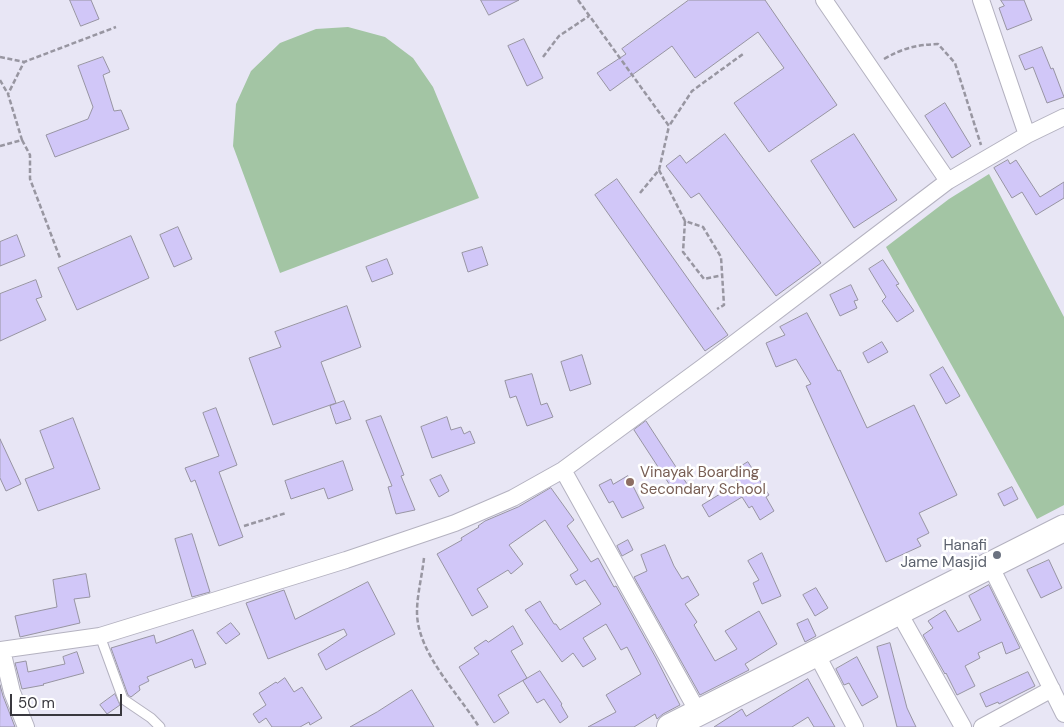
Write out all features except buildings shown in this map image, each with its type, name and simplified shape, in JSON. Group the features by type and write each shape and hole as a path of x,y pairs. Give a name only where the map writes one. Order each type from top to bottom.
{"main road":[{"path":"670,727 1064,528"}],"street":[{"path":"824,0 948,181"},
{"path":"980,0 1027,135"},
{"path":"26,727 12,692 1,650 100,636 346,560 455,523 513,498 563,470 703,367 948,181 1027,135 1064,117"},
{"path":"563,470 698,712"},
{"path":"990,565 1064,714"},
{"path":"898,611 963,727"},
{"path":"816,653 855,727"},
{"path":"982,727 1052,689"}],"lane":[{"path":"100,636 123,699 151,718 160,727"}],"path":[{"path":"578,0 669,126"},
{"path":"543,57 559,36 589,16"},
{"path":"0,57 24,62 116,27"},
{"path":"869,67 900,50 917,45 938,44 955,63 986,158"},
{"path":"640,193 659,170 669,126 692,91 743,54"},
{"path":"8,94 24,62"},
{"path":"0,80 8,94 22,140 30,155 30,179 60,258"},
{"path":"0,146 22,140"},
{"path":"659,170 685,221 683,252 704,278 722,275"},
{"path":"685,221 703,227 721,257 724,305 717,309"},
{"path":"244,526 286,513"},
{"path":"424,558 417,612 420,632 430,654 479,727"}],"green space":[{"path":"348,27 385,37 413,58 433,87 479,198 280,273 233,146 236,104 251,71 280,43 316,29"},
{"path":"989,174 1064,317 1064,505 1037,519 886,247 949,199"}],"place":[{"name":"Vinayak Boarding Secondary School","path":"630,482"},
{"name":"Hanafi Jame Masjid","path":"997,555"}]}
